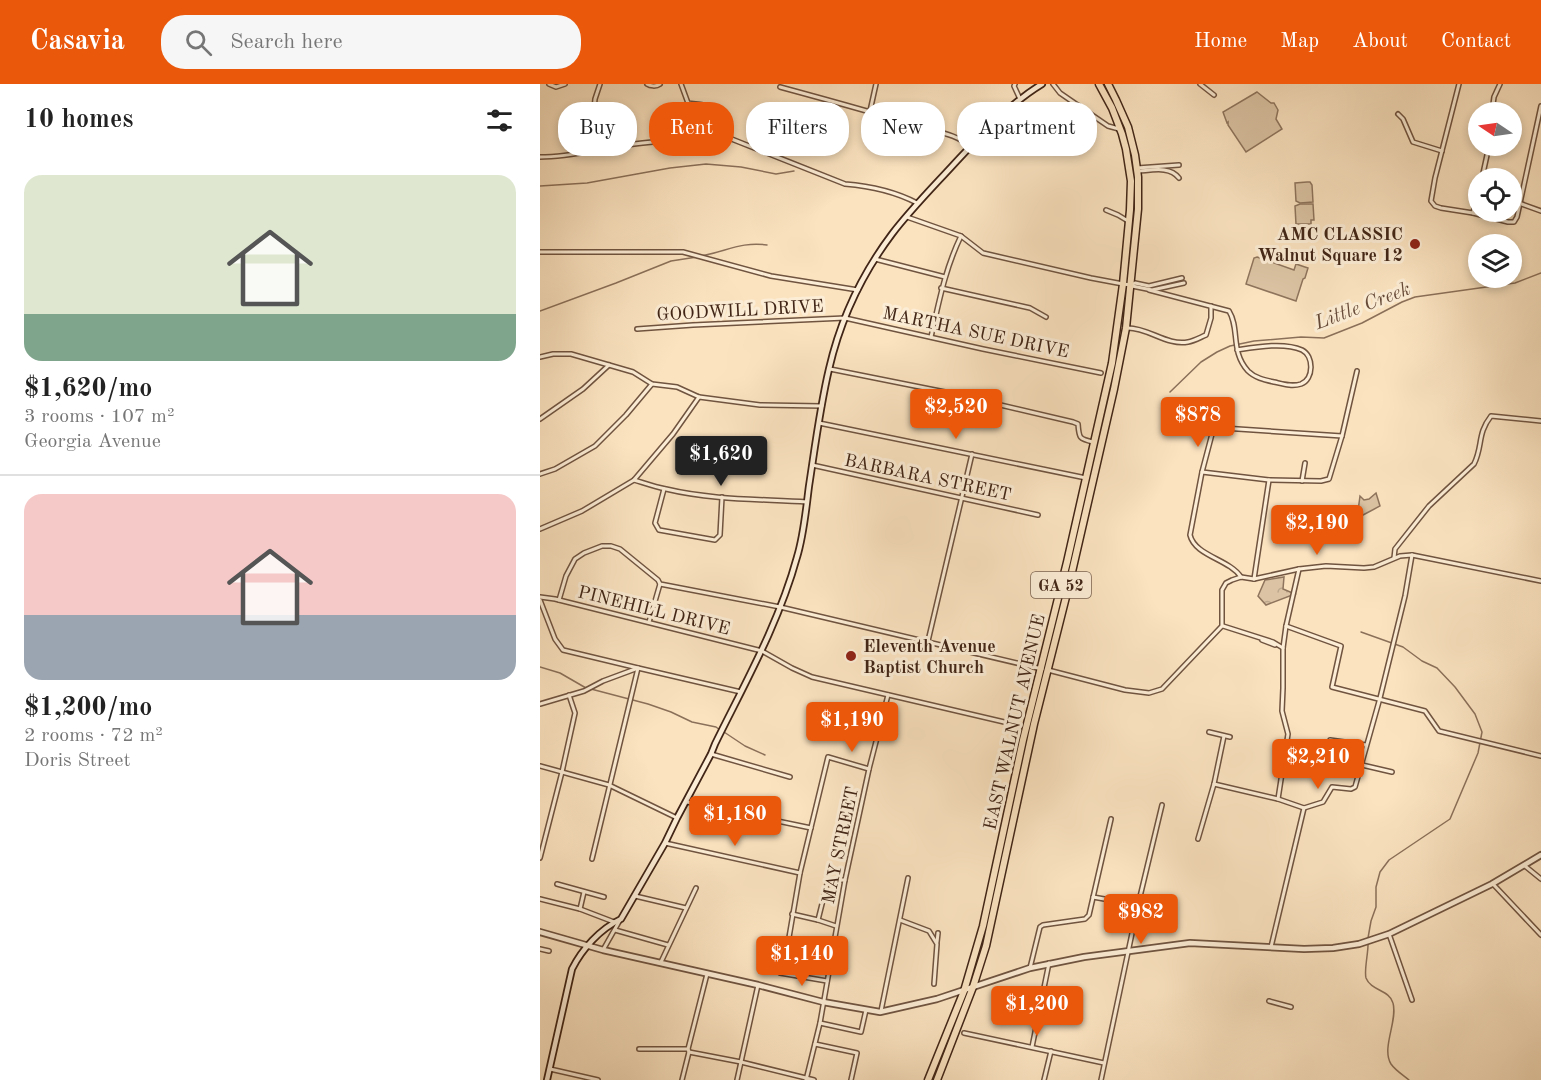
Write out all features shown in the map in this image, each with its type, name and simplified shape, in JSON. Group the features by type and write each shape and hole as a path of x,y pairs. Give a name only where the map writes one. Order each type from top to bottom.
{"main road":[{"path":"1017,102 1042,84"},
{"name":"EAST WALNUT AVENUE","path":"928,1080 964,990 984,926 1011,791 1044,669 1116,379 1126,328 1131,181 1116,117 1099,84"},
{"name":"EAST WALNUT AVENUE","path":"1090,479 1094,442 1127,284 1138,209 1136,166 1131,140 1124,116 1108,84"},
{"path":"547,1080 572,969 587,946 614,922 621,919 666,843 762,651 780,607 798,556 829,368 845,318 875,259 893,232 962,156"},
{"path":"1136,166 1146,166"},
{"name":"EAST WALNUT AVENUE","path":"937,1080 973,987 986,946 1044,669"},
{"path":"1011,791 1019,793"},
{"path":"540,932 603,950 823,1002 880,1012 937,999 1030,968 1084,957 1190,943 1304,949 1359,944 1389,934 1492,884 1541,855"}],"street":[{"path":"549,84 556,87 565,84"},
{"path":"595,102 600,84"},
{"path":"646,84 651,86 660,84"},
{"path":"681,84 688,102"},
{"path":"872,102 876,84"},
{"path":"1015,84 1020,99"},
{"path":"1053,84 1060,93 1110,127 1120,130"},
{"path":"1200,84 1214,95"},
{"path":"1459,84 1431,201 1435,206 1468,212"},
{"path":"1493,102 1500,84"},
{"path":"780,87 861,109"},
{"path":"1522,190 1541,106"},
{"path":"1398,114 1403,118 1413,142 1442,151"},
{"path":"1107,125 1116,117"},
{"path":"734,140 845,184 890,192 918,204"},
{"path":"540,157 558,156"},
{"path":"1146,166 1179,165"},
{"path":"1136,166 1167,170 1179,178"},
{"path":"1522,204 1541,212"},
{"path":"1106,210 1129,223"},
{"path":"1118,215 1130,211"},
{"path":"906,217 961,236 978,250 987,254 1127,284 1229,311 1234,320 1237,350 1239,357 1248,370 1260,379 1289,386 1302,384 1309,378 1310,358 1304,351 1277,346 1257,346 1237,350"},
{"path":"931,337 941,288 961,236"},
{"path":"540,252 683,252 771,276 858,290"},
{"path":"875,259 945,277"},
{"path":"1127,284 1154,286 1182,278"},
{"path":"1149,290 1184,283"},
{"path":"941,288 1030,308 1046,317"},
{"path":"1126,328 1135,328 1173,342 1188,342 1206,335 1211,318 1211,306"},
{"name":"MARTHA SUE DRIVE","path":"845,318 1101,373"},
{"name":"GOODWILL DRIVE","path":"637,329 845,318"},
{"path":"540,357 571,354 633,372 652,384 677,387 699,397 760,405 822,406"},
{"path":"540,419 583,389 609,365"},
{"path":"829,368 1073,422 1078,424 1082,439 1094,442"},
{"path":"1202,472 1269,480 1321,481 1329,479 1357,371"},
{"path":"540,474 555,469 595,446 626,415 652,384"},
{"path":"540,529 582,511 634,480 673,434 699,397"},
{"path":"1394,558 1395,549 1429,506 1474,464 1484,424 1491,416 1541,421"},
{"path":"819,423 1090,479"},
{"path":"1241,577 1237,570 1207,554 1193,543 1190,535 1212,434 1220,429 1342,436"},
{"path":"928,641 972,454"},
{"path":"1302,480 1305,463"},
{"name":"BARBARA STREET","path":"812,465 1038,514"},
{"path":"634,480 664,489 722,497 807,502"},
{"path":"1254,579 1269,480"},
{"path":"664,489 655,523 659,530 715,540 720,535 722,497"},
{"path":"559,600 566,576 575,559 602,546 616,547 660,584 780,607 1125,690 1149,693 1162,689 1222,626 1222,590 1226,583 1241,577 1254,579 1299,569 1326,566 1374,567 1400,556 1412,555 1541,581"},
{"path":"1214,784 1278,799 1304,808 1323,802 1332,787 1351,789 1355,787 1380,698 1412,555"},
{"path":"1278,799 1288,734 1282,711 1282,648 1299,569"},
{"path":"649,622 660,584"},
{"path":"540,598 555,639 563,650 741,692"},
{"name":"PINEHILL DRIVE","path":"540,598 559,600 762,651 812,677 1017,725"},
{"path":"1222,626 1282,648"},
{"path":"1286,626 1341,646 1332,687 1425,711 1439,730 1541,756"},
{"path":"540,704 584,691 638,668"},
{"path":"592,859 638,668"},
{"path":"540,858 575,713 569,695"},
{"name":"MAY STREET","path":"806,1079 820,1023 869,770 888,695"},
{"path":"1209,732 1230,737"},
{"path":"1198,839 1214,784 1224,736"},
{"path":"1329,740 1367,745"},
{"path":"711,754 790,777"},
{"path":"831,960 787,949 800,873 828,757 869,770"},
{"path":"1362,765 1392,772"},
{"path":"540,766 609,785 677,818"},
{"path":"687,801 811,828"},
{"path":"1101,1080 1162,805"},
{"path":"1271,946 1304,808"},
{"path":"1030,968 1040,927 1087,917 1111,819"},
{"path":"540,836 546,838"},
{"path":"666,843 800,873"},
{"path":"1525,866 1541,879"},
{"path":"880,1012 908,878"},
{"path":"818,920 827,884 831,880 846,880"},
{"path":"557,884 604,897"},
{"path":"1492,884 1541,935"},
{"path":"661,962 696,888"},
{"path":"580,909 584,892"},
{"path":"634,896 686,908"},
{"path":"1093,897 1138,905"},
{"path":"540,899 580,909 614,922"},
{"path":"792,914 837,926"},
{"path":"603,950 621,919"},
{"path":"900,920 938,933"},
{"path":"615,930 668,945"},
{"path":"929,931 937,944"},
{"path":"932,937 938,933"},
{"path":"934,984 938,933"},
{"path":"1389,934 1412,1000"},
{"path":"540,949 549,951"},
{"path":"1032,1047 1049,963"},
{"path":"780,973 827,981"},
{"path":"682,1080 707,974"},
{"path":"737,1080 758,985"},
{"path":"1269,1001 1291,1007"},
{"path":"820,1023 861,1032 866,1010"},
{"path":"964,1033 1104,1063"},
{"path":"815,1044 857,1053 851,1080"},
{"path":"639,1049 688,1050 814,1080"},
{"path":"1044,1080 1051,1051"},
{"path":"549,1069 598,1080"}],"green space":[{"path":"1257,92 1274,103 1278,110 1276,119 1282,129 1246,152 1228,125 1223,112"},
{"path":"1310,182 1313,202 1296,201 1295,183"},
{"path":"1313,204 1314,220 1311,220 1311,224 1296,224 1295,206"},
{"path":"1257,257 1294,270 1296,264 1308,268 1296,301 1246,284 1254,258"},
{"path":"1376,493 1380,506 1363,515 1358,511 1360,496 1364,500"},
{"path":"1334,511 1349,514 1345,528 1332,528 1329,517"},
{"path":"1284,577 1283,589 1295,594 1266,605 1258,596 1265,580"}],"waterway":[{"path":"540,186 587,183 706,164 741,167 776,174 794,171"},
{"path":"701,256 750,244 767,245"},
{"path":"540,311 671,261 697,257"},
{"name":"Little Creek","path":"1170,392 1201,362 1230,346 1254,341 1301,337 1324,338 1362,323 1415,297 1515,283 1541,273"},
{"path":"1361,632 1403,647 1422,661 1437,668 1475,714 1482,732 1478,753 1450,819 1389,860 1380,872 1376,887 1376,907 1368,938"},
{"path":"540,667 560,673 586,688"},
{"path":"591,689 648,704 692,722 720,730"},
{"path":"724,732 745,746 765,755"},
{"path":"1368,945 1366,978 1372,986 1388,995 1393,1003 1388,1058 1391,1064 1409,1080"}],"place":[{"name":"AMC CLASSIC Walnut Square 12","path":"1415,244"},
{"name":"Eleventh Avenue Baptist Church","path":"851,656"}]}
